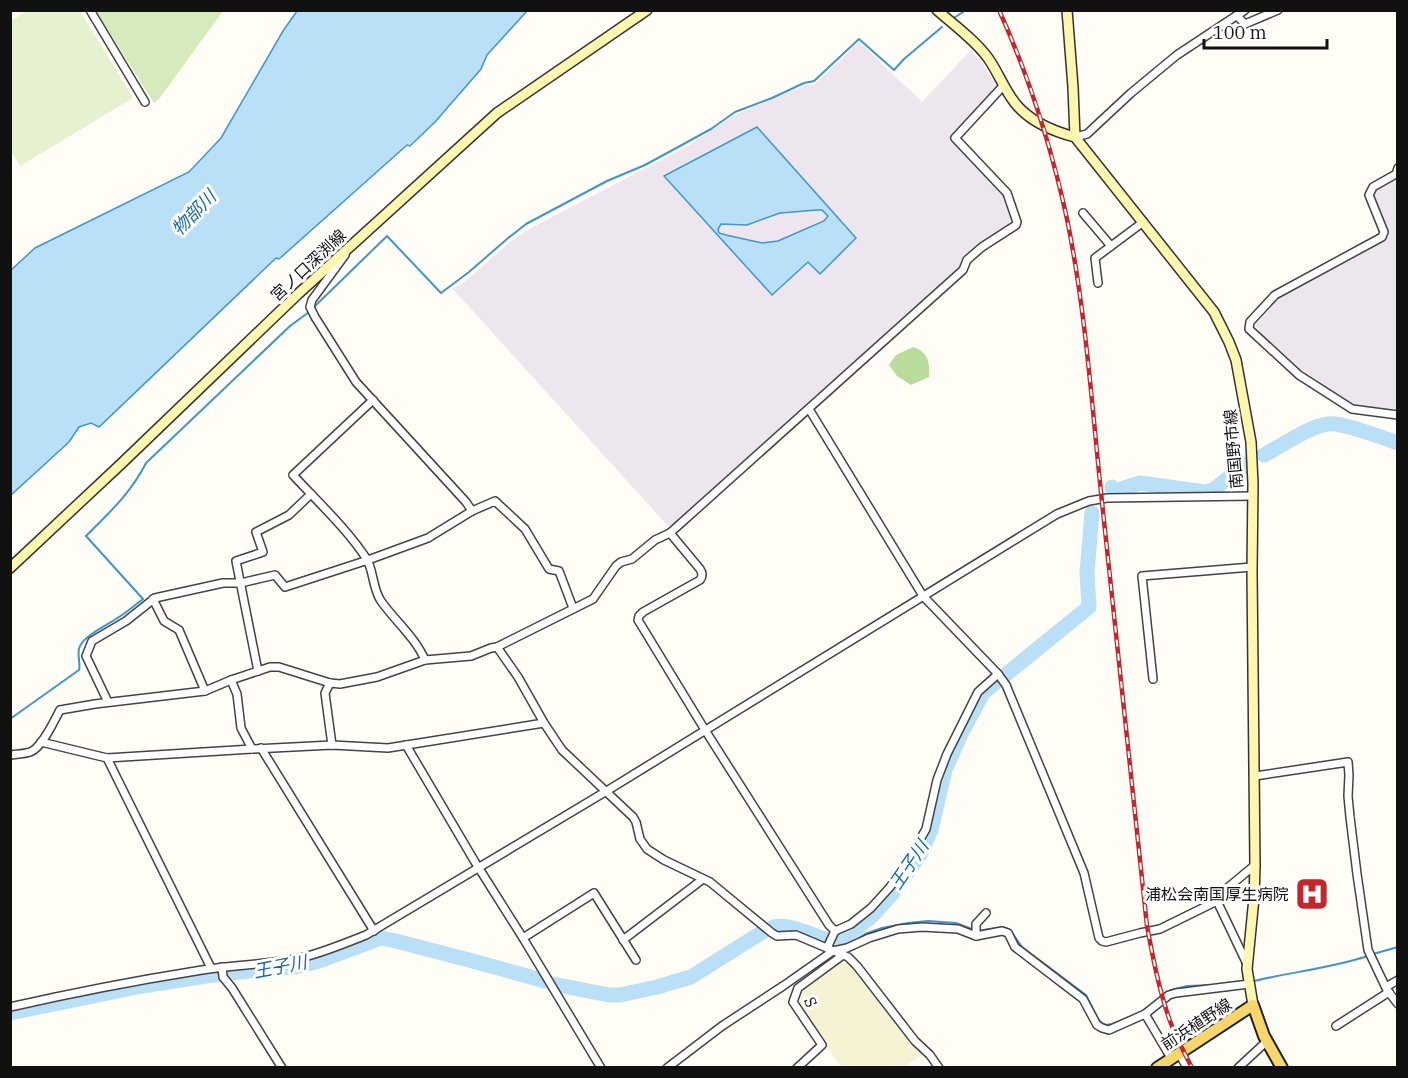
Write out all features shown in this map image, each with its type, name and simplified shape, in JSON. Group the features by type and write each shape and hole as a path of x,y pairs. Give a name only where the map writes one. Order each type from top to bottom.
{"main road":[{"name":"宮ノ口深渕線","path":"10,567 298,294 497,113 647,10"},
{"path":"937,10 988,57 1014,102 1024,113 1057,133 1075,137 1067,10"},
{"name":"南国野市線","path":"1075,137 1214,312 1236,360 1251,442 1255,865 1247,964 1253,1005"},
{"name":"前浜植野線","path":"1157,1068 1253,1005 1266,1042 1282,1068"}],"street":[{"path":"90,10 145,102"},
{"path":"1075,137 1087,134 1177,55 1245,10"},
{"path":"1237,16 1245,24 1278,10"},
{"path":"10,754 28,753 35,750 60,710 205,691 270,667 279,667 340,684 377,677 425,660 471,656 497,647 593,599 616,566 632,559 655,540 670,532 963,270 967,260 1017,224 1007,193 955,138 1004,85"},
{"path":"1398,168 1396,174 1373,187 1369,195 1384,232 1382,237 1275,295 1250,322 1249,329 1299,375 1352,409 1398,415"},
{"path":"1083,213 1111,246"},
{"path":"1098,283 1095,258 1142,223"},
{"path":"351,246 316,294 312,309 356,382 472,511"},
{"path":"373,400 293,475 368,560 378,597 414,641 425,660"},
{"path":"808,409 923,596 1006,685 1084,873 1099,938 1106,942 1160,929 1218,901"},
{"path":"258,671 236,561 263,552 256,532 289,515 311,494"},
{"path":"10,1006 211,968 222,972 299,958 324,951 374,931 1057,514 1089,501 1117,498 1252,496"},
{"path":"108,702 86,656 92,641 126,621 153,599 223,583 241,583 274,575 285,587 428,538 472,511 495,501 525,529 549,569 560,571 573,608"},
{"path":"670,532 700,568 702,578 643,612 638,620 829,926 835,931"},
{"path":"1153,679 1142,576 1252,567"},
{"path":"153,599 164,621 178,630 205,691"},
{"path":"497,647 562,750 633,817 640,839 647,849 717,888 777,936 796,935 848,957 939,1068"},
{"path":"835,931 851,924 871,908 906,864 926,829 937,780 946,754 978,692 998,674"},
{"path":"231,680 237,694 240,728 252,748"},
{"path":"330,683 324,693 332,745"},
{"path":"41,742 107,758 332,745 388,748 544,723"},
{"path":"406,745 602,1068"},
{"path":"261,748 374,931"},
{"path":"107,758 211,968"},
{"path":"1255,776 1348,762 1350,775 1348,796 1356,874 1368,950 1398,1004"},
{"path":"1247,964 1218,901 1220,895 1255,865"},
{"path":"623,940 703,879"},
{"path":"523,938 594,893 636,960"},
{"path":"976,936 976,924 986,913"},
{"path":"668,1068 722,1026 788,983 830,950 847,948 898,929 922,927 958,929 976,936 1002,931 1008,933 1015,947 1083,999 1097,1025 1109,1030 1145,1014 1169,995 1250,984"},
{"path":"830,950 835,931"},
{"name":"S","path":"797,1068 822,1046 793,1002 798,987 843,955"},
{"path":"222,972 282,1068"},
{"path":"1336,1026 1398,980"},
{"path":"1145,1014 1186,1068"},
{"path":"1238,1068 1266,1042"}],"shaded area":[{"path":"859,42 922,102 971,50 981,61 997,87 949,138 1004,197 1011,223 980,244 960,266 672,526 667,525 453,289 468,279 511,241 531,228 688,146 734,115 806,85 814,85"},
{"path":"1397,178 1397,410 1354,406 1300,368 1261,334 1256,325 1277,299 1389,235 1374,194 1376,190"},
{"path":"839,959 851,964 922,1055 904,1067 841,1067 800,1007 800,997 812,982"}],"green space":[{"path":"28,10 80,11 133,98 20,166 11,151 11,21"},
{"path":"96,11 223,11 154,103"},
{"path":"913,347 927,358 929,377 911,385 897,376 889,365 896,355"}],"water":[{"name":"物部川","path":"297,11 527,11 487,55 481,69 435,122 410,146 407,145 279,259 276,258 99,427 91,423 79,427 69,442 11,495 11,270 35,248 189,172 221,138"},
{"path":"757,127 856,238 820,274 808,262 772,295 664,176","holes":["822,210 828,216 824,221 778,241 762,243 719,233 718,229 721,224 747,225 780,213"]}],"waterway":[{"path":"954,18 966,10"},
{"path":"313,308 387,236 441,293 526,224 607,181 645,165 711,129 735,112 814,81 859,39 894,70 942,27"},
{"path":"10,719 79,670 78,652 83,642 143,599 86,536 126,493 146,463 290,326 309,312"},
{"name":"王子川","path":"1264,455 1304,432 1328,424 1352,428 1398,443"},
{"name":"王子川","path":"1112,487 1115,491 1140,483 1205,492 1213,490 1248,463"},
{"name":"王子川","path":"1004,676 1089,607 1087,573 1092,513"},
{"name":"王子川","path":"773,927 788,927 833,942 848,936 874,914 892,894 921,853 931,830 945,770 962,732 983,693 999,680"},
{"path":"853,942 865,934 882,928 908,923 928,921 956,923 977,931 1003,927 1010,930 1022,947 1086,995 1098,1019 1106,1025 1142,1012 1171,990 1187,986 1212,985"},
{"name":"王子川","path":"553,984 609,995 620,995 657,987 691,977 764,931"},
{"name":"王子川","path":"10,1013 142,986 219,974 295,967 319,961 381,938 545,981"},
{"path":"833,942 848,944"},
{"path":"1373,954 1398,947"},
{"path":"1254,981 1340,964 1368,956"},
{"path":"1235,982 1246,981"}],"railway":[{"path":"999,10 1030,87 1047,139 1074,254 1088,360 1147,926 1166,1009 1192,1068"}],"place":[{"name":"浦松会南国厚生病院","path":"1312,894"}]}
